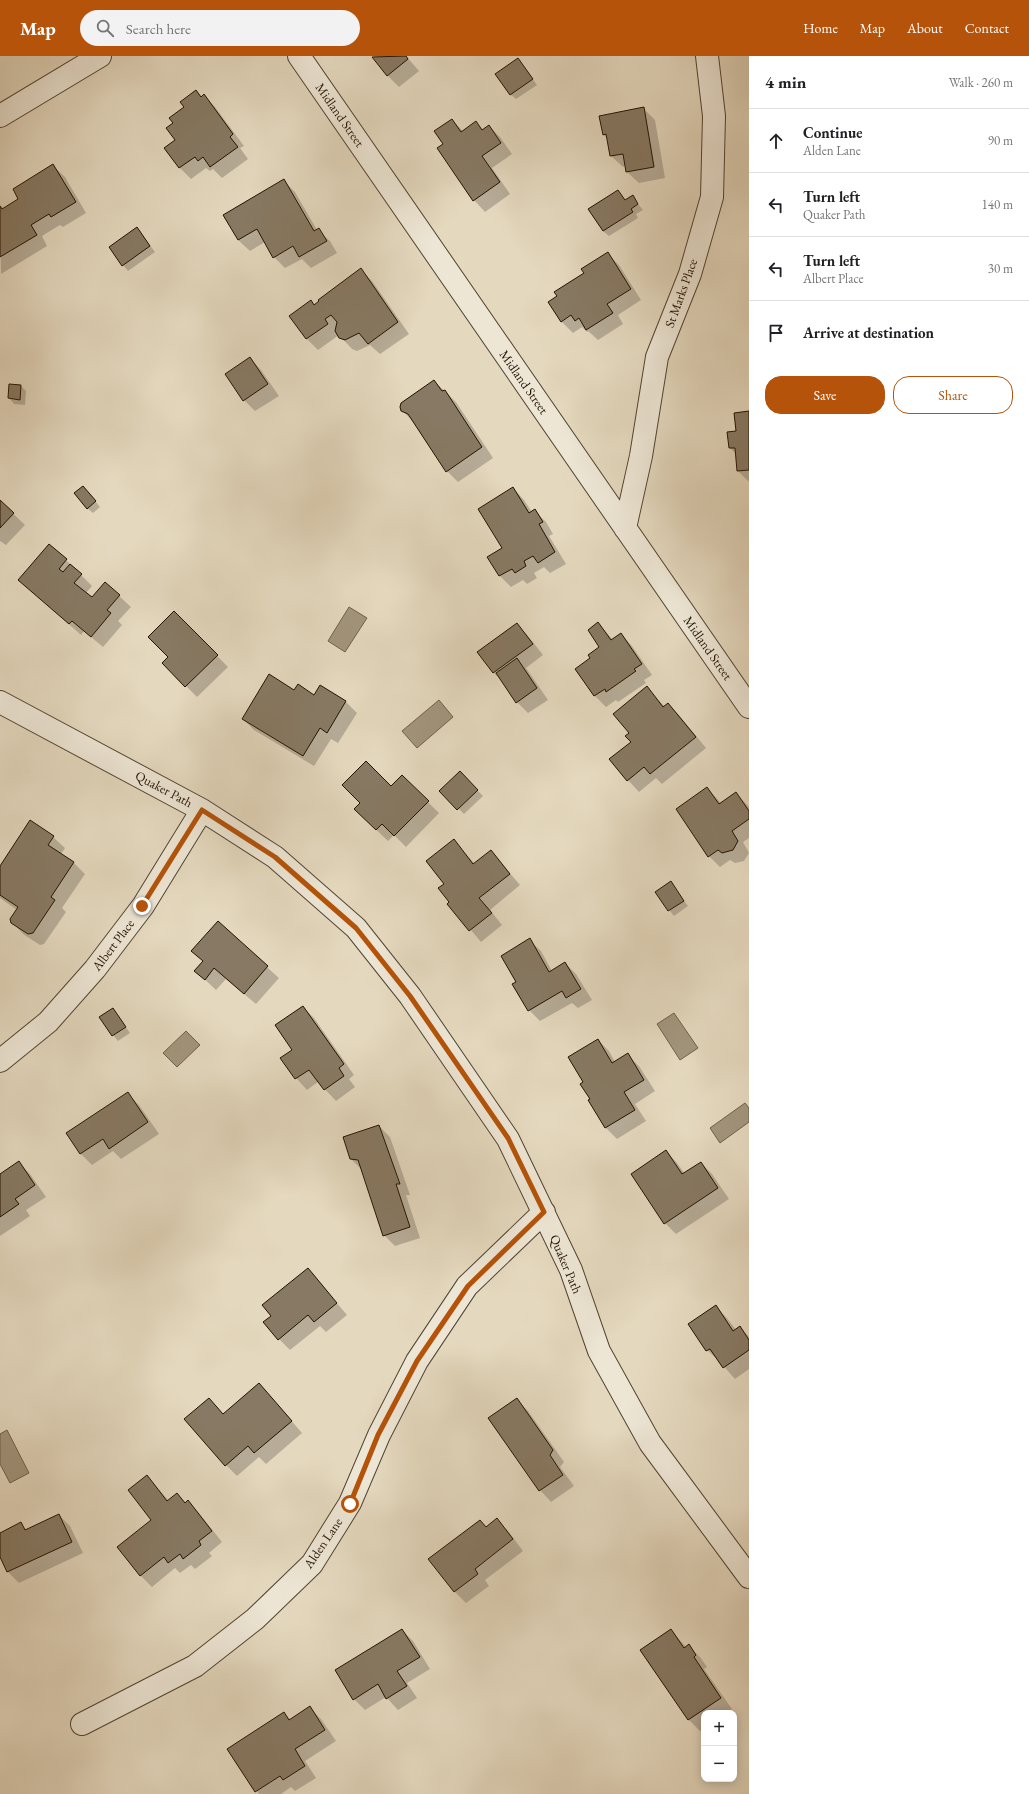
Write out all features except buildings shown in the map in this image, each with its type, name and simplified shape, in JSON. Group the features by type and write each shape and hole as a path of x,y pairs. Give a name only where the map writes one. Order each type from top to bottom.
{"street":[{"path":"0,116 100,56"},
{"name":"Midland Street","path":"299,56 749,707"},
{"name":"St Marks Place","path":"625,528 641,456 657,357 690,274 712,197 714,116 707,56"},
{"name":"Quaker Path","path":"0,702 202,810 275,857 356,928 410,996 508,1138 571,1270 599,1351 650,1444 749,1577"},
{"name":"Albert Place","path":"0,1061 48,1022 95,969 142,906 202,810"},
{"name":"Alden Lane","path":"82,1724 195,1666 256,1619 312,1564 350,1504 378,1435 417,1361 468,1286 544,1212"}],"shaded area":[{"path":"349,607 367,618 345,652 328,641"},
{"path":"439,700 453,717 417,748 402,731"},
{"path":"674,1013 698,1048 680,1060 657,1024"},
{"path":"186,1031 200,1045 177,1067 163,1053"},
{"path":"745,1103 749,1108 749,1122 720,1143 710,1128"},
{"path":"7,1430 29,1473 10,1483 0,1464 0,1434"}],"route":[{"path":"142,906 202,810 275,857 356,928 410,996 508,1138 544,1212 468,1286 417,1361 378,1435 350,1504"}]}
